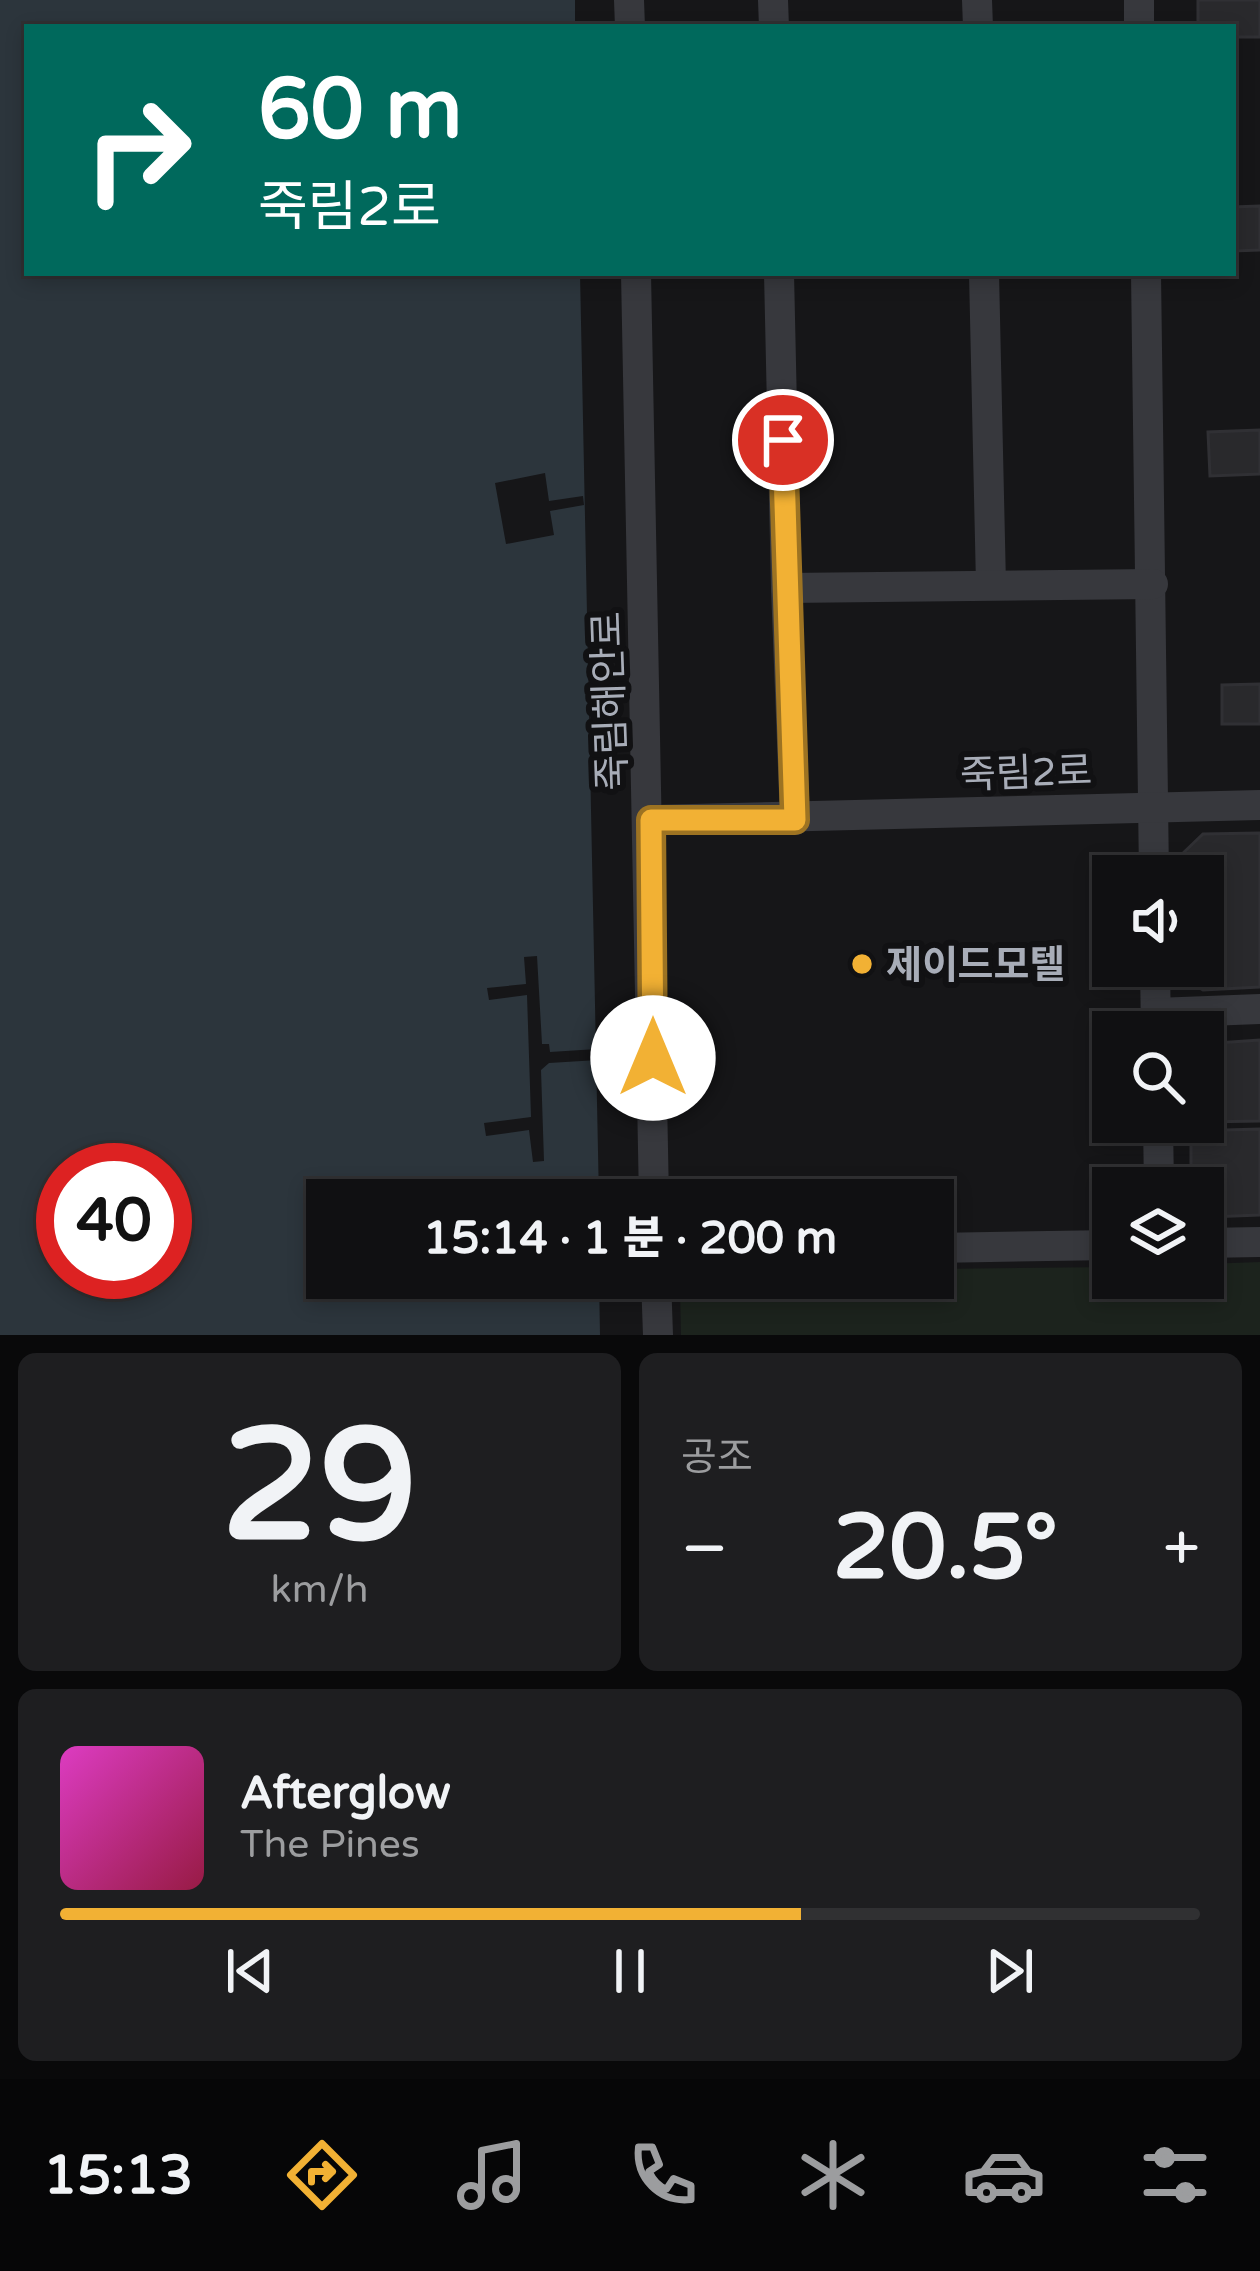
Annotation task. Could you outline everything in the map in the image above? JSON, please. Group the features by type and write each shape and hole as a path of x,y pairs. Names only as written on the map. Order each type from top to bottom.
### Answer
{"street":[{"name":"죽림해안로","path":"636,276 651,820 654,1179"},
{"path":"779,276 795,820"},
{"path":"984,276 991,585"},
{"path":"1146,276 1154,584 1154,855"},
{"path":"786,588 1154,584"},
{"name":"죽림2로","path":"651,820 1260,805"},
{"path":"1224,1014 1260,1009"},
{"path":"1224,1243 1260,1242"},
{"path":"954,1248 1092,1245"},
{"path":"657,1299 658,1335"}],"shaded area":[{"path":"0,0 575,0 575,24 24,24 24,276 580,276 599,1179 306,1179 306,1299 599,1299 600,1335 0,1335"},
{"path":"1260,1262 1260,1335 681,1335 680,1299 954,1299 954,1269 1092,1267 1092,1299 1224,1299 1224,1263"}],"pier":[{"path":"545,473 549,501 583,496 584,505 550,511 554,535 506,544 495,483"},
{"path":"537,956 542,1044 549,1044 550,1052 597,1049 598,1060 549,1063 541,1070 544,1161 533,1162 529,1130 486,1136 484,1123 531,1117 527,995 489,1000 487,988 526,984 524,957"}],"building":[{"path":"1198,0 1260,0 1260,37 1236,37 1236,24 1198,24"},
{"path":"1260,206 1260,250 1236,251 1236,207"},
{"path":"1260,430 1260,474 1210,476 1208,432"},
{"path":"1260,684 1260,724 1222,724 1222,685"},
{"path":"1260,833 1260,987 1203,990 1198,987 1224,987 1224,855 1181,855 1203,834"},
{"path":"1260,1040 1260,1121 1224,1122 1224,1043"},
{"path":"1260,1129 1260,1215 1224,1216 1224,1167 1191,1167 1191,1143 1224,1143 1224,1130"}],"place":[{"name":"제이드모텔","path":"862,964"}],"route":[{"path":"653,1058 651,820 795,820 783,440"}]}
